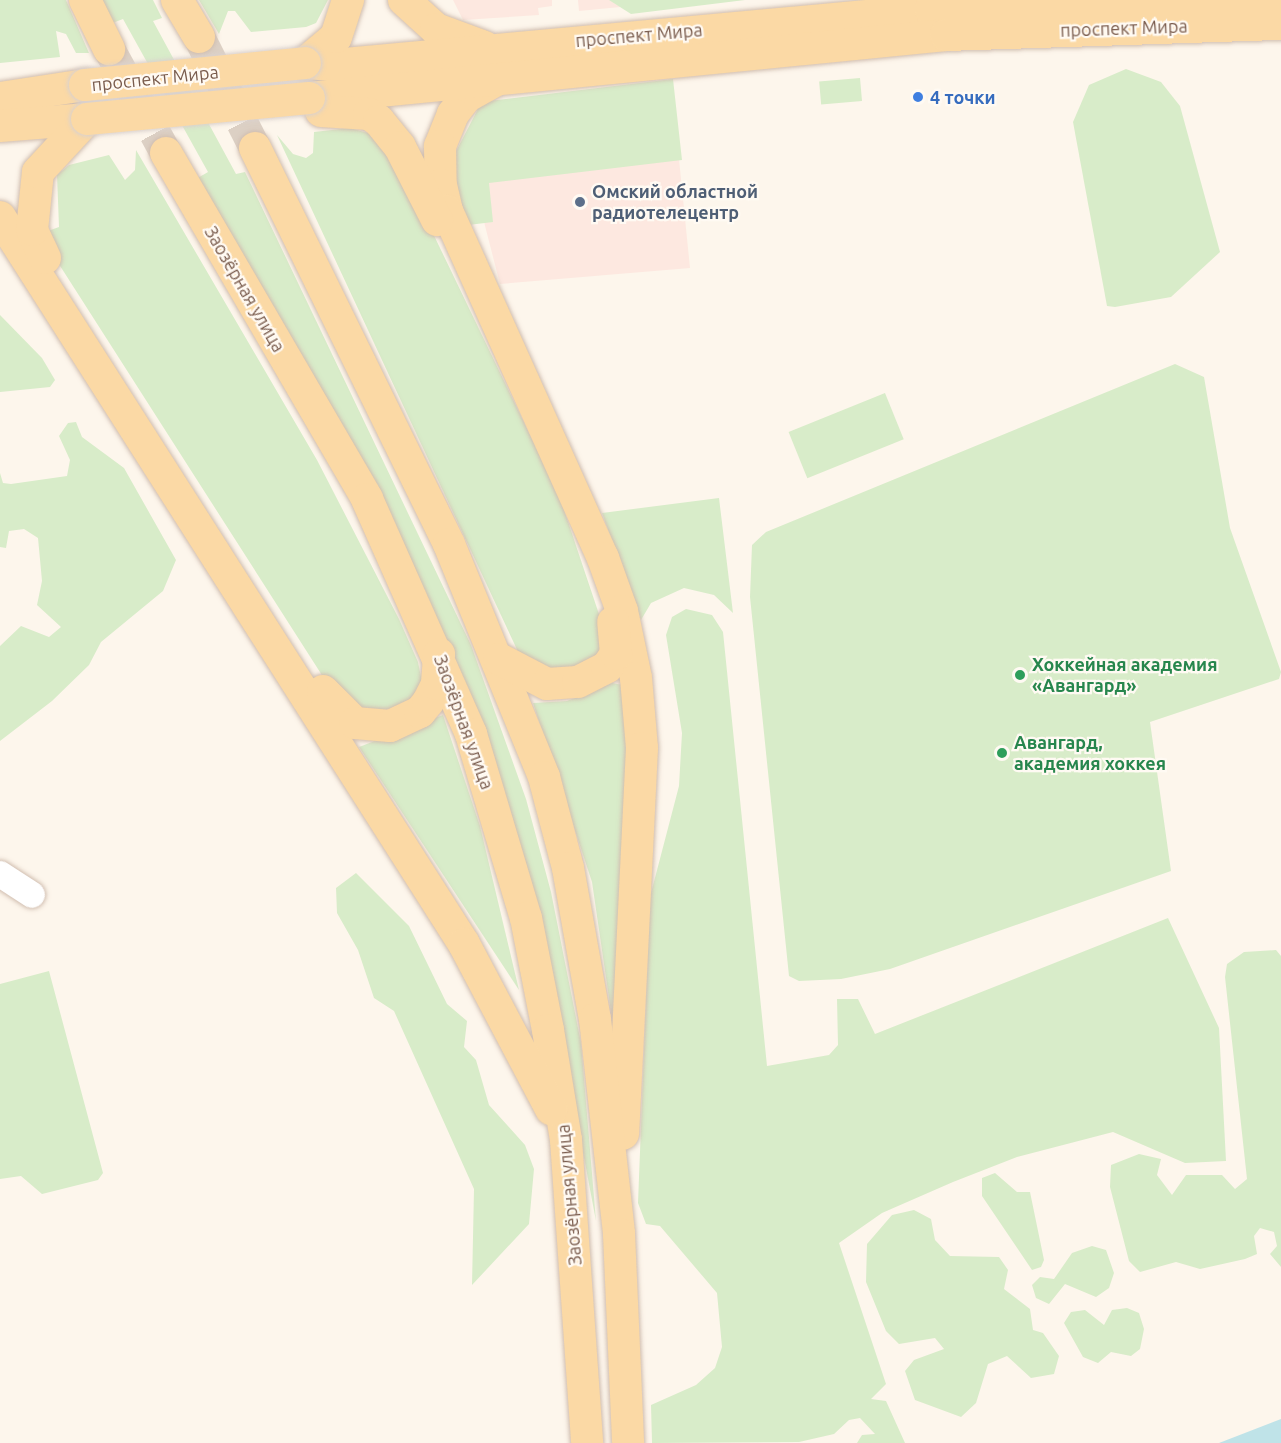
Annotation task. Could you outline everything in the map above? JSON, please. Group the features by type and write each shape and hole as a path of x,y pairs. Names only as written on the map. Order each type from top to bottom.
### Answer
{"main road":[{"path":"86,0 109,49"},
{"path":"177,0 199,37"},
{"path":"305,63 336,37 348,0"},
{"path":"404,0 435,29 497,64 467,96 443,134 439,164 447,211 603,558 622,611 636,678 642,748 619,1234"},
{"name":"проспект Мира","path":"0,126 309,99 497,64 931,10 1281,0"},
{"name":"проспект Мира","path":"7,92 305,63 334,65 497,64 946,35 1281,24"},
{"path":"309,99 319,111 369,114 400,147 526,406 612,618 616,654 607,667 578,682 547,684 499,659"},
{"path":"87,119 38,172 31,209 39,250 332,706 372,729 405,720 420,712 433,693 439,653"},
{"path":"255,148 499,659 544,777 568,868 595,1019 619,1234 628,1443"},
{"name":"Заозёрная улица","path":"166,153 367,499 439,653 471,734 526,918 566,1140 582,1351 586,1443"},
{"path":"0,217 458,934 566,1140"}],"street":[{"path":"0,874 32,895"}],"shaded area":[{"path":"453,0 552,0 552,6 538,8 539,15 463,20"},
{"path":"578,0 693,0 579,11"},
{"name":"Омский областной радиотелецентр","path":"673,100 690,268 500,284 466,152"}],"green space":[{"path":"0,0 66,0 89,53 76,53 66,34 56,31 60,57 0,63"},
{"path":"97,0 153,0 162,18 153,21 236,174 245,172 471,645 526,799 551,892 581,1043 596,1221 563,1046 450,649 384,502 196,179 208,172 123,19 110,24"},
{"path":"199,0 328,0 316,23 306,27 251,32 235,11 228,11 219,34"},
{"path":"609,0 745,0 631,14"},
{"path":"1126,69 1161,82 1180,106 1220,252 1171,297 1115,307 1107,306 1073,122 1089,85"},
{"path":"860,78 862,101 821,104 819,82"},
{"path":"673,79 682,160 489,183 493,222 460,226 452,159 479,107 489,101"},
{"path":"350,128 375,135 414,194 559,495 608,641 606,651 559,674 520,656 277,135 293,154 306,158 313,153 314,132"},
{"path":"136,150 317,460 399,619 418,662 423,687 399,710 368,714 334,694 55,258 48,231 59,227 57,175 69,165 109,155 125,180 135,170"},
{"path":"0,315 42,358 55,380 50,387 0,392"},
{"name":"Хоккейная академия «Авангард»","path":"1175,364 1204,377 1230,528 1281,672 1279,679 1150,722 1171,871 890,969 841,979 799,981 789,976 750,597 752,545 766,532"},
{"path":"885,393 904,439 807,478 789,432"},
{"path":"76,422 82,437 124,468 176,560 163,591 101,642 89,665 52,701 0,741 0,646 21,626 49,637 61,627 37,605 42,581 38,538 24,529 9,531 6,548 0,547 0,473 3,483 11,484 67,476 70,460 59,436 68,423"},
{"path":"719,498 733,613 714,595 684,588 651,603 641,620 602,513"},
{"path":"686,609 712,615 723,632 767,1066 829,1055 838,1045 837,999 858,999 875,1034 1168,918 1219,1028 1226,1161 1185,1163 1113,1132 1017,1157 953,1182 882,1213 839,1243 886,1384 871,1399 886,1401 905,1443 857,1443 862,1435 875,1434 860,1418 849,1420 834,1434 799,1442 652,1443 651,1405 696,1385 715,1368 722,1347 717,1293 660,1226 646,1224 638,1203 650,897 679,786 682,733 666,635 672,617"},
{"path":"612,683 623,685 629,756 614,1032 592,882 533,703 567,701"},
{"path":"443,715 480,826 519,990 359,747"},
{"path":"356,873 409,926 447,1004 467,1021 464,1047 476,1060 489,1105 525,1145 534,1169 529,1224 472,1285 474,1189 394,1011 374,998 358,950 337,913 336,888"},
{"path":"1276,950 1281,956 1281,1267 1270,1254 1277,1246 1274,1232 1260,1228 1254,1236 1257,1254 1245,1259 1200,1269 1176,1262 1140,1272 1129,1261 1110,1187 1111,1165 1139,1154 1161,1159 1157,1175 1172,1195 1186,1175 1222,1175 1235,1189 1247,1179 1225,977 1227,964 1244,952"},
{"path":"49,971 103,1173 98,1180 42,1194 21,1176 0,1179 0,984"},
{"path":"995,1173 1017,1192 1030,1192 1044,1260 1041,1267 1032,1270 982,1196 982,1178"},
{"path":"914,1210 931,1219 935,1240 950,1256 999,1257 1008,1270 1004,1289 1030,1309 1033,1330 1043,1333 1059,1356 1054,1374 1031,1378 1007,1356 988,1364 976,1403 961,1417 915,1400 905,1371 914,1360 944,1349 935,1338 899,1344 886,1331 866,1282 867,1244 892,1215"},
{"path":"1092,1246 1106,1250 1114,1273 1109,1288 1096,1297 1065,1284 1049,1304 1036,1298 1032,1285 1040,1277 1054,1279 1072,1253"},
{"path":"1127,1308 1139,1313 1144,1329 1140,1349 1131,1356 1111,1352 1098,1363 1083,1357 1064,1323 1071,1312 1085,1310 1104,1325 1112,1310"}],"water":[{"path":"1281,1419 1281,1443 1219,1443"}],"tunnel":[{"path":"199,37 255,148"},
{"path":"109,49 166,153"}],"place":[{"name":"4 точки","path":"918,97"},
{"name":"Омский областной радиотелецентр","path":"580,202"},
{"name":"Хоккейная академия «Авангард»","path":"1020,675"},
{"name":"Авангард, академия хоккея","path":"1002,753"}]}
